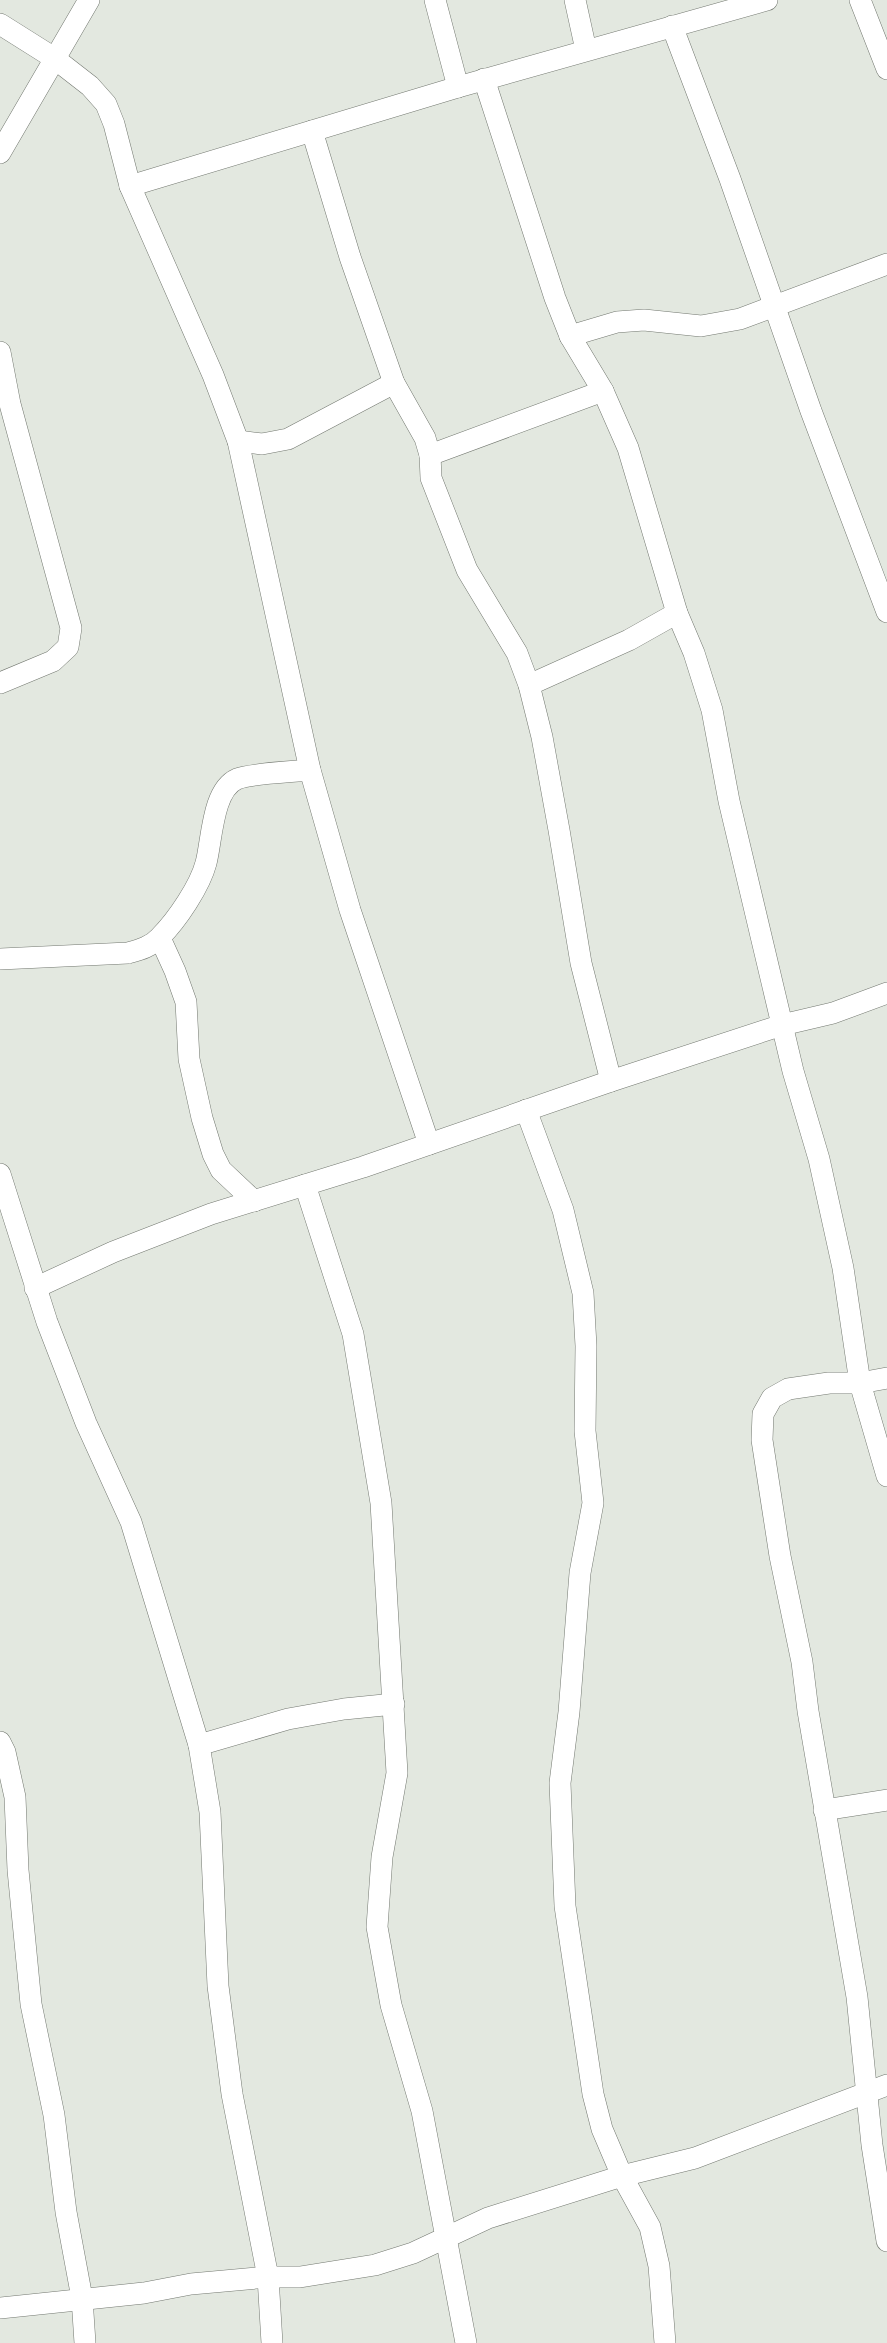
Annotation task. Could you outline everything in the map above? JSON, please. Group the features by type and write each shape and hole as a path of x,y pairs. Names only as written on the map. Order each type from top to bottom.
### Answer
{"street":[{"path":"0,153 89,0"},
{"path":"435,0 458,87"},
{"path":"575,0 586,50"},
{"path":"130,186 484,79 767,0"},
{"path":"860,0 887,69"},
{"path":"0,24 54,58 90,86 106,104 114,124 130,186 213,375 238,441 310,770 350,910 429,1144"},
{"path":"672,26 811,411 887,612"},
{"path":"484,79 555,298 570,336 603,391 628,448 677,614 694,653 712,710 729,801 782,1025 819,1159 843,1268 860,1383 887,1476"},
{"path":"312,131 350,257 394,383 425,438 430,455 431,478 467,570 517,654 529,685 551,783 581,963 611,1081"},
{"path":"570,336 617,322 644,320 700,326 740,320 887,264"},
{"path":"0,352 10,404 71,628 68,647 53,662 0,682"},
{"path":"238,441 261,444 288,439 394,383"},
{"path":"430,455 603,391"},
{"path":"529,685 629,640 677,614"},
{"path":"0,959 30,960 128,953 146,948 160,938 198,884 207,862 220,799 227,786 238,779 310,770"},
{"path":"160,938 176,971 186,1002 189,1059 213,1154 221,1170 254,1201"},
{"path":"35,1287 112,1252 211,1214 429,1144 782,1025 833,1013 887,993"},
{"path":"526,1110 563,1210 583,1293 586,1347 585,1431 593,1503 577,1602 570,1702 559,1806 563,1826 565,1906 578,2010 602,2129 622,2176 650,2227 659,2266 665,2343"},
{"path":"0,1173 35,1287 86,1423 131,1522 199,1745 210,1812 213,1918 219,1997 232,2094 268,2277 272,2343"},
{"path":"305,1185 353,1334 369,1418 381,1503 397,1773 382,1857 377,1928 391,2005 422,2111 466,2343"},
{"path":"887,1378 860,1383 829,1383 788,1389 772,1398 763,1414 762,1440 770,1500 802,1662 824,1810 857,1997 877,2088 872,2145 887,2241"},
{"path":"199,1745 288,1719 344,1709 394,1704"},
{"path":"0,1742 5,1752 15,1797 21,1904 31,2004 54,2115 66,2212 82,2298 85,2343"},
{"path":"824,1810 887,1800"},
{"path":"0,2308 144,2293 191,2284 268,2277 300,2277 375,2265 413,2253 488,2218 622,2176 695,2158 877,2088"}]}
